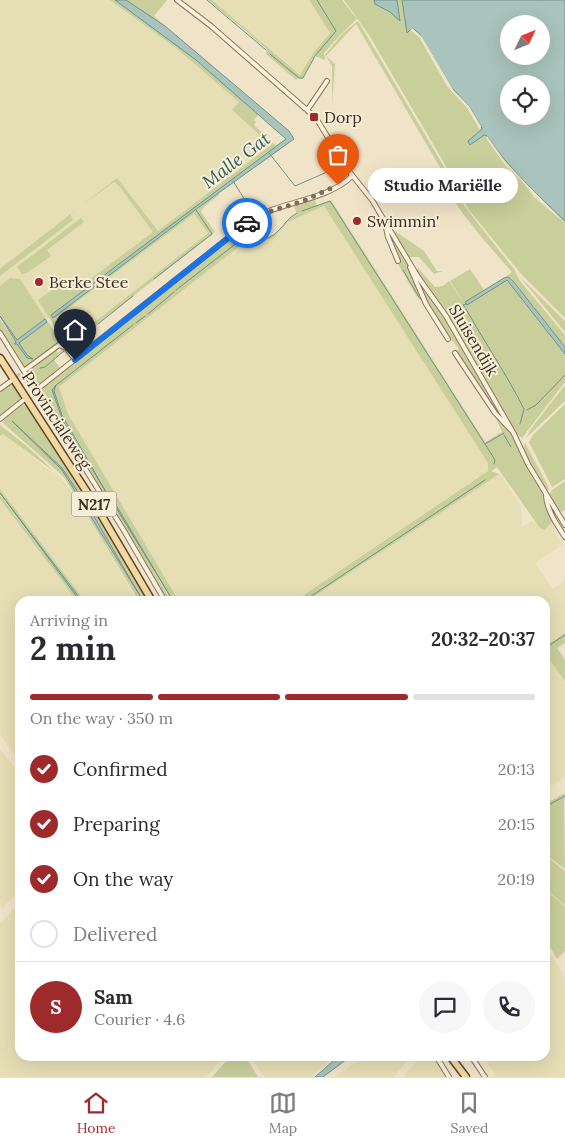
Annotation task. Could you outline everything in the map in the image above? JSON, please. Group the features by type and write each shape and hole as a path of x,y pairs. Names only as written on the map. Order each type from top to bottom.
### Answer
{"main road":[{"name":"Provincialeweg","path":"0,358 96,506 149,596"},
{"path":"453,1061 462,1077"},
{"path":"454,1061 466,1077"}],"street":[{"name":"Sluisendijk","path":"177,0 211,26 316,118 352,176 370,196 410,264 446,316 513,431 526,461 565,525"},
{"path":"308,109 327,80"},
{"path":"35,391 252,219 312,198 352,176"},
{"name":"Sluisendijk","path":"385,221 386,231 398,261"},
{"name":"Sluisendijk","path":"410,264 411,273 426,304 448,340"},
{"name":"Provincialeweg","path":"0,333 123,529 162,596"},
{"path":"25,370 59,346 66,348 75,360"},
{"name":"Sluisendijk","path":"455,353 497,416 513,431"},
{"path":"0,389 11,381"},
{"path":"0,419 26,398"},
{"path":"546,493 546,502 556,524 565,537"},
{"path":"439,1061 449,1077"},
{"path":"475,1061 485,1077"}],"shaded area":[{"path":"0,0 110,0 176,48 239,102 232,110 271,145 47,320 0,313"},
{"path":"212,0 309,0 330,33 314,52 301,75"},
{"path":"324,206 488,463 488,471 302,596 176,596 68,414 59,387 241,245 274,238 288,222"},
{"path":"195,213 208,232 73,339 67,339 54,319"},
{"path":"3,434 62,480 100,537 134,596 81,596 0,489 0,436"},
{"path":"499,473 521,506 522,527 533,520 543,530 553,521 557,528 554,530 563,544 535,563 553,589 565,581 565,633 550,643 550,596 314,596"},
{"path":"0,499 73,596 15,596 15,756 0,734"},
{"path":"550,661 565,681 565,777 550,787"},
{"path":"0,749 15,768 15,895 2,908 0,906"},
{"path":"15,908 15,1061 220,1061 206,1077 0,1077 0,924"},
{"path":"550,953 565,978 565,1077 496,1077 486,1061 550,1061"},
{"path":"253,1061 329,1061 311,1077 264,1077"},
{"path":"360,1061 407,1061 394,1077 335,1077"},
{"path":"416,1061 437,1061 447,1077 403,1077"}],"green space":[{"path":"110,0 115,0 196,60 259,114 254,120 256,122 254,125 275,145 282,143 51,315 53,318 219,192 219,195 204,207 201,212 215,232 72,344 69,342 66,345 38,300 53,289 50,284 60,277 64,283 69,279 77,289 153,232 114,182 81,206 117,178 158,231 271,145 232,110 239,102 176,48","holes":["194,214 208,233 73,339 67,339 54,319"]},
{"path":"126,0 167,0 154,16 165,26"},
{"path":"208,0 212,0 300,75 314,52 330,33 309,0 342,0 357,19 324,53 325,60 315,56 302,79 298,78 296,80 266,54 267,49"},
{"path":"344,0 402,0 407,31 427,13 500,108 500,125 513,125 565,193 565,318 521,274 469,210 443,161 369,35"},
{"path":"358,21 443,165 465,207 514,269 520,281 565,335 565,347 513,281 508,277 504,278 512,272 472,226 453,198 447,186 445,176 356,24 326,56 335,64 332,104 332,66 325,55 343,33"},
{"path":"314,198 317,205 331,200 485,442 502,432 494,414 513,434 543,495 553,521 544,530 540,528 497,467 491,471 499,474 315,596 302,596 488,471 488,463 324,206 288,222 274,238 241,245 59,387 68,414 176,596 170,596 116,505 168,596 164,596 111,505 115,500 114,498 108,501 42,399 41,389 112,335 111,333 237,233 242,243 270,238 290,218 297,214 294,206","holes":["56,385 53,390 65,420 110,496 63,421 52,389"]},
{"path":"70,214 73,220 0,276 0,269"},
{"path":"81,218 84,222 47,250 51,256 27,273 22,274 17,267"},
{"path":"386,226 408,264 421,293 417,297 398,264 400,263"},
{"path":"395,231 424,251 437,271 443,271 434,274 419,257 408,257 393,232"},
{"path":"418,268 435,287 443,286 449,281 464,303 450,281 470,269 484,290 465,302 507,280 565,354 565,382 522,438 516,434 478,367 416,270"},
{"path":"411,270 444,316 509,426 500,418 456,352 459,349 426,303"},
{"path":"519,276 565,321 565,332"},
{"path":"10,278 20,279 59,339 58,343 24,369 0,330 0,319 25,356 33,359 27,356 19,343 46,322 45,320 19,339 16,339 0,316 0,286"},
{"path":"63,348 65,350 54,360 60,368 41,384 35,385 26,374 56,350 59,353"},
{"path":"23,375 112,515 159,596"},
{"path":"13,382 19,393 20,400 0,417 0,392"},
{"path":"565,385 565,401 527,437 530,430"},
{"path":"21,404 29,407 104,524 146,596 140,596 92,513 62,468 12,421 62,470 139,596 136,596 64,477 3,423 3,419"},
{"path":"565,404 565,479 552,487 529,442 533,435"},
{"path":"0,425 54,471 3,434 0,436"},
{"path":"525,443 549,490 546,490 523,449"},
{"path":"59,478 69,489 77,501"},
{"path":"565,481 565,510 560,512 549,496 552,490"},
{"path":"0,489 81,596 78,596 0,493"},
{"path":"0,495 76,596 73,596 0,499"},
{"path":"565,633 565,643 557,648 565,660 565,681 550,661 550,643"},
{"path":"565,793 565,869 550,858 550,801"},
{"path":"550,859 565,871 565,905 550,893"},
{"path":"550,894 565,906 565,951 557,959 550,947"},
{"path":"226,1061 248,1061 258,1077 212,1077"}],"water":[{"path":"115,0 126,0 165,26 289,131 294,139 199,207 53,318 51,315 286,139 196,60"},
{"path":"374,0 397,0 400,21 390,12 375,4"},
{"path":"402,0 565,0 565,221 514,170 487,136 484,135 470,145 468,141 482,129 481,126 469,106 452,88 419,33 412,28 407,33"},
{"path":"508,277 513,281 565,347 565,354 507,280 467,305 465,302"},
{"path":"0,316 17,340 45,319 47,322 19,343 27,355 33,359 27,358 17,344 14,344 16,342"},
{"path":"56,385 54,391 62,415 109,497 63,421 52,390"},
{"path":"12,421 62,468 92,513 140,596 140,596 62,470"},
{"path":"0,493 78,596 76,596"},
{"path":"116,505 170,596 170,596"},
{"path":"333,1061 344,1061 323,1077 315,1077"}],"pier":[{"path":"412,28 422,37 454,91 469,106 481,126 480,130 467,108 447,86 419,37 410,30"},
{"path":"487,136 506,163 565,223 534,197 523,182 505,165 486,138"}],"waterway":[{"path":"207,0 266,50"},
{"path":"270,54 299,78 303,78 315,56 336,31 317,0"},
{"name":"Malle Gat","path":"269,153 295,186 327,172"},
{"name":"Malle Gat","path":"233,181 250,208"},
{"path":"302,211 330,201 485,444"},
{"path":"243,212 256,205"},
{"path":"154,279 212,234 196,210"},
{"path":"242,241 260,240 274,235 297,213"},
{"path":"176,290 238,242"},
{"path":"403,270 420,299"},
{"path":"148,314 174,292"},
{"path":"98,324 133,296"},
{"path":"465,307 463,305 466,304"},
{"path":"466,309 524,409 520,424"},
{"path":"136,323 145,316"},
{"path":"55,386 133,325"},
{"path":"40,368 45,367 64,351"},
{"path":"527,410 536,405 565,375"},
{"path":"494,464 495,460 485,444 504,433"},
{"path":"504,435 511,447"},
{"path":"311,596 485,480"},
{"path":"550,645 565,635"},
{"path":"550,804 565,796"}],"tunnel":[{"path":"12,380 25,371"}],"way so far":[{"path":"247,223 265,213 312,198 338,185"}],"place":[{"name":"Dorp","path":"314,117"},
{"name":"Studio Mariëlle","path":"338,185"},
{"name":"Swimmin'","path":"357,221"},
{"name":"Berke Stee","path":"39,282"}],"route":[{"path":"75,360 247,223"}]}
